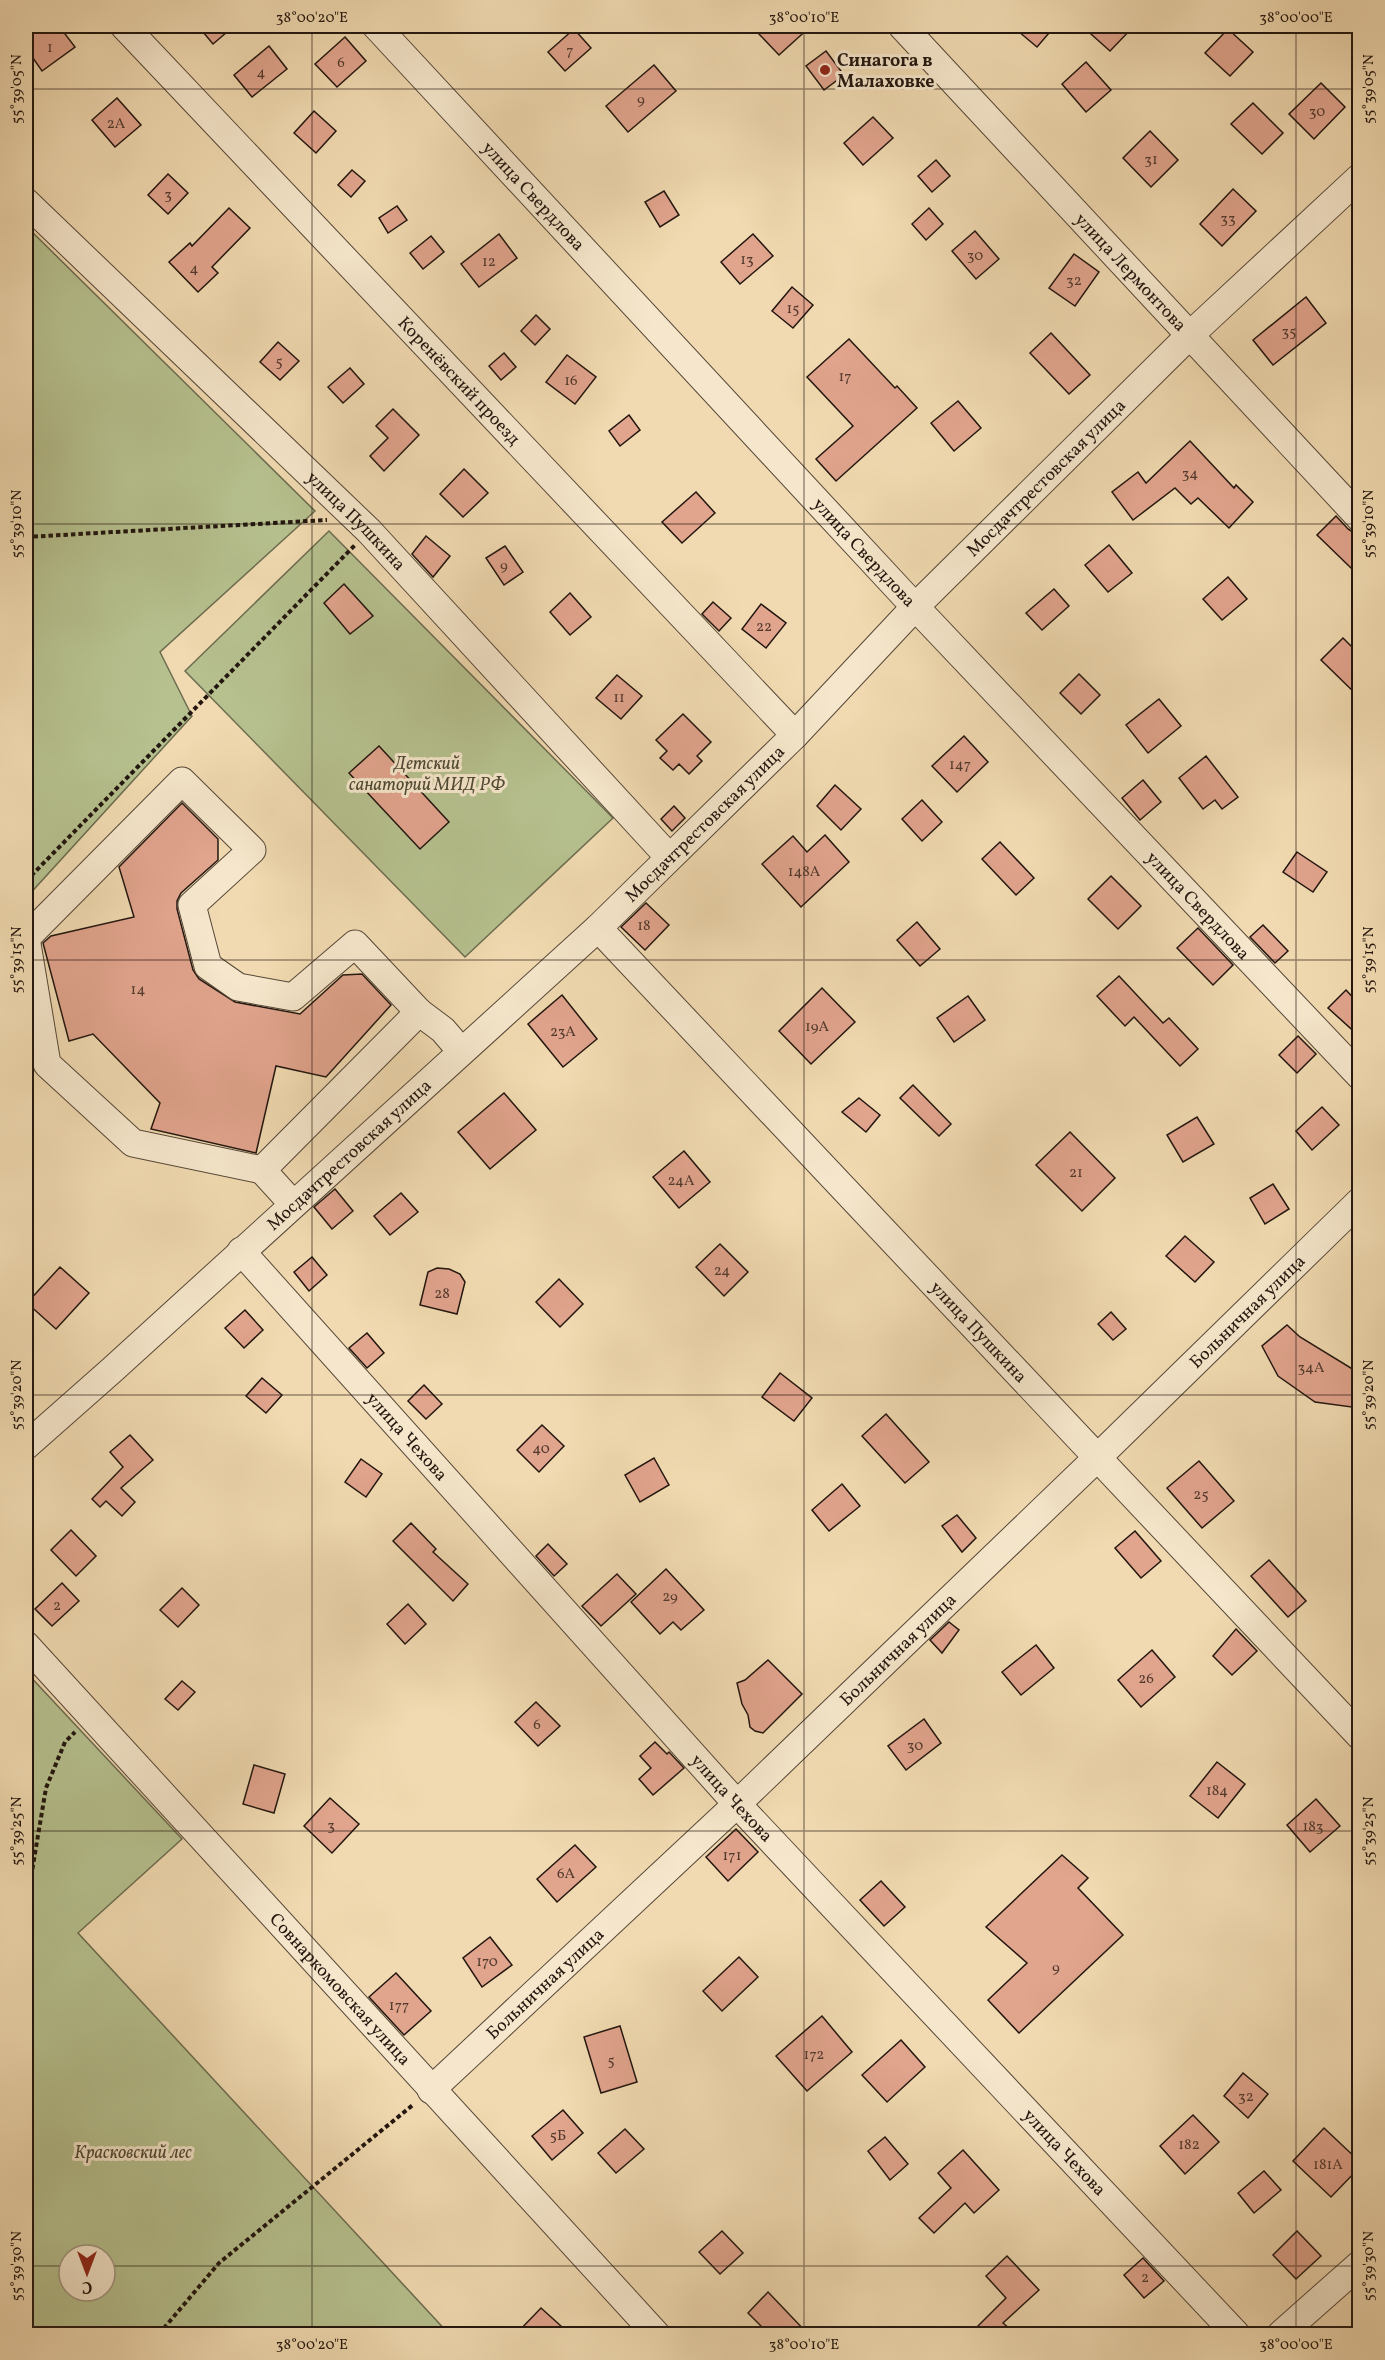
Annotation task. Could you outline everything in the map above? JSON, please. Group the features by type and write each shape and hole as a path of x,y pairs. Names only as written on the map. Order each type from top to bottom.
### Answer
{"street":[{"name":"Коренёвский проезд","path":"124,26 795,735"},
{"name":"улица Свердлова","path":"376,26 915,607 1359,1076"},
{"name":"улица Лермонтова","path":"902,26 1359,518"},
{"name":"Мосдачтрестовская улица","path":"26,1446 598,928 795,735 915,607 1190,335 1359,177"},
{"name":"улица Пушкина","path":"26,202 363,525 669,857"},
{"path":"292,1204 262,1170 133,1143 47,1064 26,938 182,781 252,850 192,905 208,966 238,987 293,997 356,944 419,1012 443,1030 461,1051"},
{"name":"улица Пушкина","path":"598,928 1359,1736"},
{"path":"262,1170 419,1012"},
{"name":"Больничная улица","path":"431,2090 737,1804 1359,1202"},
{"name":"улица Чехова","path":"241,1251 737,1804 1236,2334"},
{"name":"Совнаркомовская улица","path":"26,1645 656,2334"},
{"path":"1281,2334 1355,2276"}],"path":[{"path":"26,537 363,525"},
{"path":"26,881 363,525"},
{"path":"30,2334 31,1877 46,1788 65,1742 91,1717"},
{"path":"159,2334 219,2264 431,2090"}],"green space":[{"path":"26,226 315,511 160,652 192,716 26,898"},
{"name":"Детский санаторий МИД РФ","path":"329,531 613,818 465,957 185,671"},
{"name":"Красковский лес","path":"26,1672 182,1839 78,1933 449,2334 26,2334"}],"building":[{"path":"41,26 59,26 75,47 42,71 26,48 26,37"},
{"path":"198,26 234,26 213,44"},
{"path":"769,26 811,26 779,55 759,34"},
{"path":"1012,26 1055,26 1037,47"},
{"path":"1082,26 1134,26 1110,51"},
{"path":"574,29 591,48 565,71 548,52"},
{"path":"1228,29 1253,52 1230,76 1205,53"},
{"path":"345,37 366,61 337,87 315,64"},
{"path":"269,46 287,69 252,97 234,75"},
{"name":"Синагога в Малаховке","path":"826,51 844,75 824,90 806,66"},
{"path":"1086,62 1111,90 1086,112 1062,84"},
{"path":"654,65 676,91 628,132 606,106"},
{"path":"1321,83 1345,107 1314,139 1289,114"},
{"path":"117,98 141,125 115,147 92,120"},
{"path":"1253,103 1283,133 1262,154 1231,124"},
{"path":"314,111 336,131 316,153 294,133"},
{"path":"873,117 893,138 863,165 844,143"},
{"path":"1150,131 1178,160 1151,187 1123,158"},
{"path":"936,160 950,176 932,192 918,176"},
{"path":"352,170 365,181 351,197 338,185"},
{"path":"168,174 188,193 168,214 148,195"},
{"path":"1233,189 1256,211 1222,246 1200,224"},
{"path":"664,191 679,215 660,227 645,202"},
{"path":"397,206 407,220 388,233 379,218"},
{"path":"229,208 250,228 212,267 218,273 198,292 169,262 190,243 192,246"},
{"path":"929,208 943,224 926,240 912,224"},
{"path":"975,231 999,259 976,279 952,251"},
{"path":"499,234 517,258 479,287 461,264"},
{"path":"753,234 773,256 740,284 721,262"},
{"path":"431,236 444,252 423,269 410,253"},
{"path":"1074,254 1099,272 1075,306 1049,288"},
{"path":"792,287 813,305 793,328 772,311"},
{"path":"1306,297 1326,323 1273,365 1253,340"},
{"path":"536,315 550,329 535,345 521,331"},
{"path":"1051,333 1090,375 1069,394 1030,353"},
{"path":"849,339 917,408 836,481 816,459 853,426 807,377"},
{"path":"278,342 299,361 280,380 260,362"},
{"path":"504,353 516,367 501,380 489,366"},
{"path":"567,355 596,377 575,404 546,382"},
{"path":"350,368 364,384 343,403 328,387"},
{"path":"958,401 981,428 954,451 931,423"},
{"path":"393,409 419,435 384,471 370,456 388,438 376,426"},
{"path":"629,415 640,430 620,446 609,431"},
{"path":"1190,441 1234,488 1236,485 1253,502 1229,528 1198,498 1191,504 1175,488 1133,520 1112,492 1138,472 1146,483"},
{"path":"464,469 488,493 463,517 440,494"},
{"path":"696,492 715,513 682,543 662,522"},
{"path":"1336,516 1348,529 1359,536 1359,559 1351,568 1317,535"},
{"path":"426,536 450,556 433,577 412,554"},
{"path":"1109,545 1132,573 1108,592 1085,565"},
{"path":"505,546 523,572 504,585 486,558"},
{"path":"1228,577 1247,599 1222,620 1203,599"},
{"path":"344,584 373,616 350,634 324,603"},
{"path":"1054,589 1069,606 1042,630 1026,613"},
{"path":"570,593 591,617 570,635 550,612"},
{"path":"713,602 731,618 719,631 702,614"},
{"path":"761,604 786,623 766,648 742,629"},
{"path":"1343,638 1359,654 1359,697 1321,660"},
{"path":"1079,674 1100,695 1081,714 1060,693"},
{"path":"617,675 642,696 621,719 596,698"},
{"path":"1159,699 1181,726 1148,753 1126,725"},
{"path":"683,714 711,742 697,756 702,761 689,774 679,764 673,770 660,758 667,751 656,740"},
{"path":"964,736 988,762 957,792 932,766"},
{"path":"379,746 449,822 420,849 349,773"},
{"path":"1206,756 1238,797 1222,809 1215,800 1203,809 1179,778"},
{"path":"1143,780 1161,802 1140,820 1122,798"},
{"path":"835,785 861,809 841,830 817,806"},
{"path":"922,800 942,822 922,841 902,819"},
{"path":"182,803 218,839 218,860 181,893 177,901 177,909 193,970 199,979 235,1002 300,1014 343,975 362,974 391,1005 326,1077 276,1066 256,1153 151,1129 160,1103 93,1034 69,1041 43,943 51,936 134,917 119,867"},
{"path":"674,806 685,818 672,831 661,819"},
{"path":"825,835 849,862 801,907 762,864 793,836 807,852"},
{"path":"1000,842 1034,878 1016,895 982,859"},
{"path":"1297,852 1327,872 1313,892 1283,872"},
{"path":"1111,876 1141,906 1118,929 1088,899"},
{"path":"646,903 669,925 645,950 621,927"},
{"path":"917,922 940,949 920,966 897,940"},
{"path":"1263,925 1288,951 1275,963 1250,937"},
{"path":"1198,928 1233,965 1213,985 1177,948"},
{"path":"1119,976 1163,1023 1169,1018 1198,1049 1180,1066 1134,1017 1125,1026 1097,996"},
{"path":"822,988 855,1022 811,1064 779,1031"},
{"path":"1346,990 1359,1004 1359,1036 1328,1008"},
{"path":"562,995 597,1039 563,1067 528,1024"},
{"path":"968,996 985,1020 954,1042 937,1018"},
{"path":"1298,1036 1316,1054 1297,1073 1279,1055"},
{"path":"913,1085 951,1124 939,1136 900,1098"},
{"path":"504,1093 536,1130 490,1169 458,1132"},
{"path":"859,1098 880,1115 866,1132 842,1112"},
{"path":"1322,1107 1339,1125 1312,1150 1296,1131"},
{"path":"1197,1117 1214,1144 1183,1162 1167,1135"},
{"path":"1070,1132 1115,1178 1082,1211 1036,1165"},
{"path":"684,1151 710,1182 679,1208 653,1177"},
{"path":"1273,1184 1289,1209 1265,1224 1250,1198"},
{"path":"335,1189 353,1211 332,1229 314,1207"},
{"path":"401,1193 418,1212 390,1235 374,1216"},
{"path":"1185,1236 1214,1262 1195,1282 1166,1256"},
{"path":"720,1244 748,1272 724,1296 696,1267"},
{"path":"312,1257 327,1275 309,1291 294,1272"},
{"path":"60,1267 89,1293 56,1329 27,1303"},
{"path":"437,1268 449,1269 460,1274 465,1282 457,1314 420,1305 428,1272"},
{"path":"559,1279 583,1304 560,1327 536,1302"},
{"path":"245,1310 263,1330 244,1348 225,1328"},
{"path":"1111,1312 1126,1329 1113,1340 1098,1324"},
{"path":"1287,1325 1300,1337 1359,1373 1359,1408 1315,1402 1278,1376 1262,1346"},
{"path":"367,1333 384,1353 367,1368 349,1348"},
{"path":"780,1373 812,1398 794,1421 762,1397"},
{"path":"262,1378 282,1395 266,1413 246,1396"},
{"path":"424,1385 442,1404 426,1419 408,1401"},
{"path":"886,1414 929,1462 905,1483 862,1436"},
{"path":"542,1425 564,1446 539,1472 517,1450"},
{"path":"130,1435 153,1460 121,1488 135,1502 122,1516 106,1501 100,1507 92,1499 123,1467 110,1452"},
{"path":"654,1458 669,1485 640,1502 625,1475"},
{"path":"361,1459 382,1474 366,1497 345,1482"},
{"path":"1199,1461 1234,1501 1202,1528 1167,1488"},
{"path":"842,1484 860,1506 829,1531 812,1510"},
{"path":"957,1515 976,1538 962,1552 942,1526"},
{"path":"411,1523 436,1549 433,1552 468,1584 453,1601 393,1541"},
{"path":"71,1530 96,1556 76,1576 51,1550"},
{"path":"1135,1531 1161,1561 1141,1578 1115,1548"},
{"path":"548,1544 567,1564 554,1576 536,1556"},
{"path":"1269,1560 1306,1601 1288,1617 1251,1576"},
{"path":"666,1569 704,1610 681,1630 673,1622 660,1634 631,1602"},
{"path":"617,1574 636,1594 601,1626 582,1606"},
{"path":"62,1583 79,1601 52,1626 35,1609"},
{"path":"182,1588 199,1605 178,1627 160,1610"},
{"path":"408,1604 426,1624 405,1644 387,1624"},
{"path":"949,1622 959,1630 942,1653 930,1640"},
{"path":"1236,1629 1257,1651 1232,1675 1213,1656"},
{"path":"1036,1645 1054,1668 1021,1695 1002,1672"},
{"path":"1152,1650 1175,1677 1141,1707 1118,1680"},
{"path":"768,1660 802,1694 763,1733 750,1727 737,1683 745,1680"},
{"path":"182,1681 195,1692 178,1710 165,1699"},
{"path":"536,1702 560,1726 538,1746 515,1722"},
{"path":"924,1719 941,1743 906,1770 888,1746"},
{"path":"655,1742 667,1754 669,1752 684,1768 653,1795 639,1779 651,1768 640,1756"},
{"path":"1217,1762 1245,1784 1218,1818 1190,1796"},
{"path":"254,1765 285,1774 274,1813 243,1804"},
{"path":"330,1798 359,1824 332,1853 304,1826"},
{"path":"1316,1799 1340,1826 1310,1852 1287,1825"},
{"path":"736,1829 758,1852 728,1881 706,1857"},
{"path":"575,1845 596,1867 557,1902 537,1879"},
{"path":"1062,1855 1088,1878 1078,1888 1123,1935 1019,2033 988,2000 1027,1963 986,1927"},
{"path":"881,1881 905,1907 884,1926 860,1900"},
{"path":"490,1937 512,1965 482,1987 463,1958"},
{"path":"739,1957 758,1977 722,2011 703,1991"},
{"path":"396,1973 431,2011 404,2035 369,1997"},
{"path":"822,2016 852,2052 807,2091 776,2056"},
{"path":"620,2026 637,2082 601,2093 584,2037"},
{"path":"901,2040 925,2067 887,2102 862,2075"},
{"path":"1243,2073 1268,2094 1248,2118 1224,2096"},
{"path":"563,2110 583,2133 552,2160 532,2136"},
{"path":"1193,2115 1219,2142 1185,2174 1160,2146"},
{"path":"1324,2128 1359,2161 1359,2168 1331,2197 1293,2161"},
{"path":"625,2129 644,2149 616,2173 598,2153"},
{"path":"885,2137 908,2164 890,2180 868,2151"},
{"path":"963,2150 999,2190 974,2213 965,2203 934,2233 919,2218 951,2188 938,2173"},
{"path":"1264,2171 1281,2190 1254,2213 1238,2193"},
{"path":"722,2231 743,2253 720,2274 699,2252"},
{"path":"1297,2231 1321,2256 1296,2279 1273,2255"},
{"path":"1007,2256 1039,2290 1003,2323 1016,2334 970,2334 1006,2298 986,2276"},
{"path":"1143,2258 1164,2281 1144,2298 1124,2275"},
{"path":"768,2292 808,2334 769,2334 748,2313"},
{"path":"541,2308 562,2327 554,2334 516,2334"}],"place":[{"name":"Синагога в Малаховке","path":"825,70"}]}
